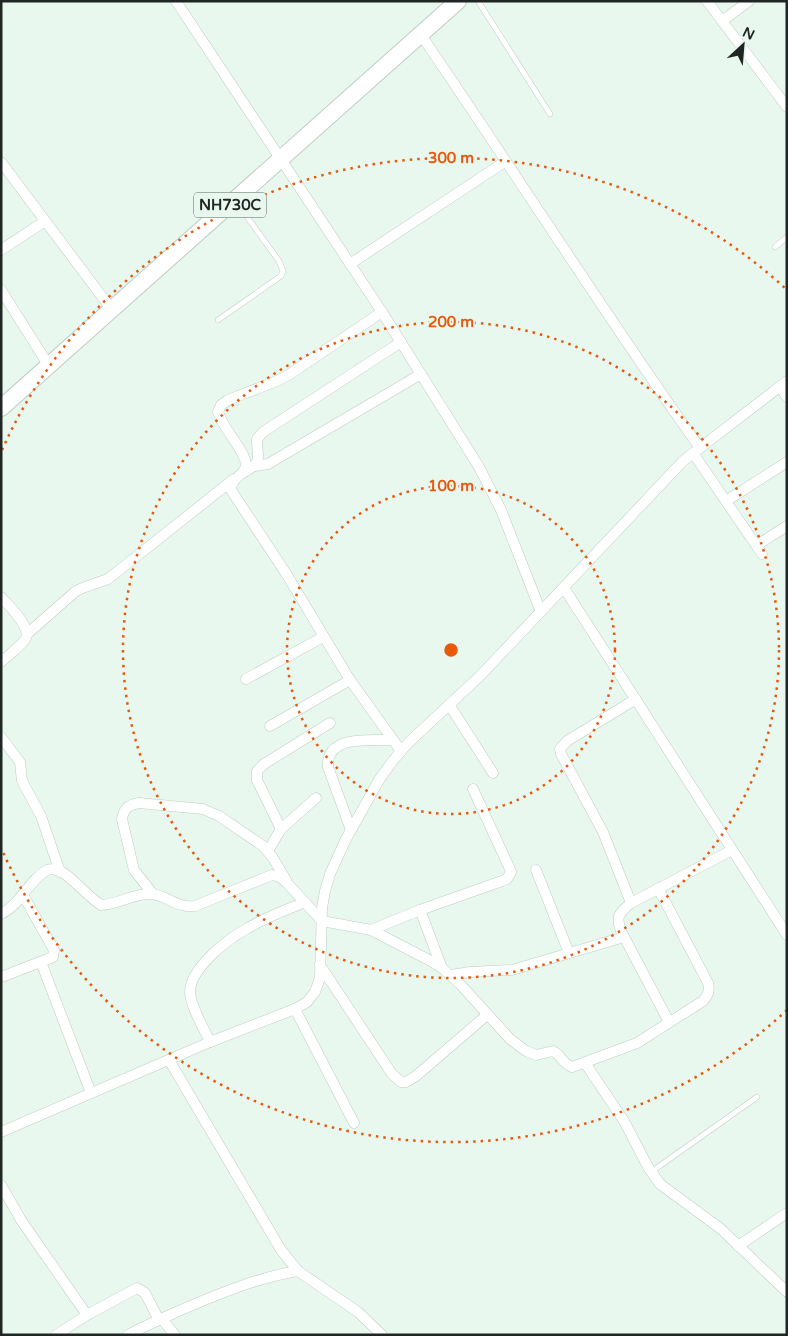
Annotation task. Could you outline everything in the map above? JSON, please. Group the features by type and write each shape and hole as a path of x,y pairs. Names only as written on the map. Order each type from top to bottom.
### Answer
{"highway":[{"name":"NH730C","path":"1,408 458,1"}],"street":[{"path":"176,1 382,312 491,488 502,510 542,612"},
{"path":"708,1 787,106"},
{"path":"722,21 750,1"},
{"path":"421,35 633,353 696,450 726,501 762,554"},
{"path":"350,264 506,161"},
{"path":"1,162 112,310"},
{"path":"1,250 45,221"},
{"path":"1,290 49,366"},
{"path":"27,634 80,588 108,580 246,468 243,456 220,419 218,412 221,406 228,400 290,374 382,312"},
{"path":"255,466 259,458 257,444 259,435 401,342"},
{"path":"401,751 350,680 287,574 231,490 231,485 238,476 255,466 268,464 421,374"},
{"path":"1,1132 210,1042 295,1009 307,1002 315,992 320,978 324,891 330,874 351,830 379,780 401,751 450,706 542,612 665,479 696,450 783,384 787,397"},
{"path":"726,501 787,462"},
{"path":"757,545 787,526"},
{"path":"564,588 787,935"},
{"path":"1,597 26,627 27,634 25,640 1,662"},
{"path":"246,680 323,637"},
{"path":"270,726 350,680"},
{"path":"631,903 603,832 560,749 567,740 636,699"},
{"path":"450,706 493,773"},
{"path":"281,828 257,780 257,771 264,764 330,723"},
{"path":"1,737 20,762 22,781 41,816 60,872"},
{"path":"351,830 327,760 336,746 346,742 393,740"},
{"path":"371,930 420,910 502,881 509,876 511,872 509,866 473,789"},
{"path":"268,851 281,828 316,798"},
{"path":"287,883 268,851 226,820 203,809 139,803 130,805 124,810 122,819 132,862 138,876 153,894 185,907 206,902 272,875 280,877 322,921 371,930 415,952 451,975 510,1039 526,1051 536,1055 553,1051 572,1067 636,1043 703,1001 710,990 658,888"},
{"path":"669,1022 624,937 618,923 618,916 631,903 732,850"},
{"path":"1,914 23,895 40,875 54,869 101,905 109,905 130,897 153,894"},
{"path":"536,870 568,953"},
{"path":"4,976 53,957 54,950 23,895"},
{"path":"210,1042 191,1000 190,991 195,975 201,966 225,944 247,928 305,902"},
{"path":"420,910 442,968"},
{"path":"451,975 470,972 504,972 624,937"},
{"path":"41,962 91,1093"},
{"path":"320,965 392,1074 401,1082 406,1082 416,1076 488,1015"},
{"path":"295,1009 354,1123"},
{"path":"169,1060 281,1250 298,1271 358,1312 382,1335"},
{"path":"585,1063 624,1121 651,1172 660,1184 704,1215 787,1292"},
{"path":"1,1185 21,1220 87,1315"},
{"path":"738,1246 787,1213"},
{"path":"128,1335 160,1319 222,1293 278,1274 298,1271"},
{"path":"56,1335 87,1315 137,1288 144,1293 160,1319 175,1335"}],"lane":[{"path":"478,1 550,114"},
{"path":"218,320 281,276 283,271 279,261 235,200"},
{"path":"775,247 787,237"},
{"path":"651,1172 757,1097"}]}
